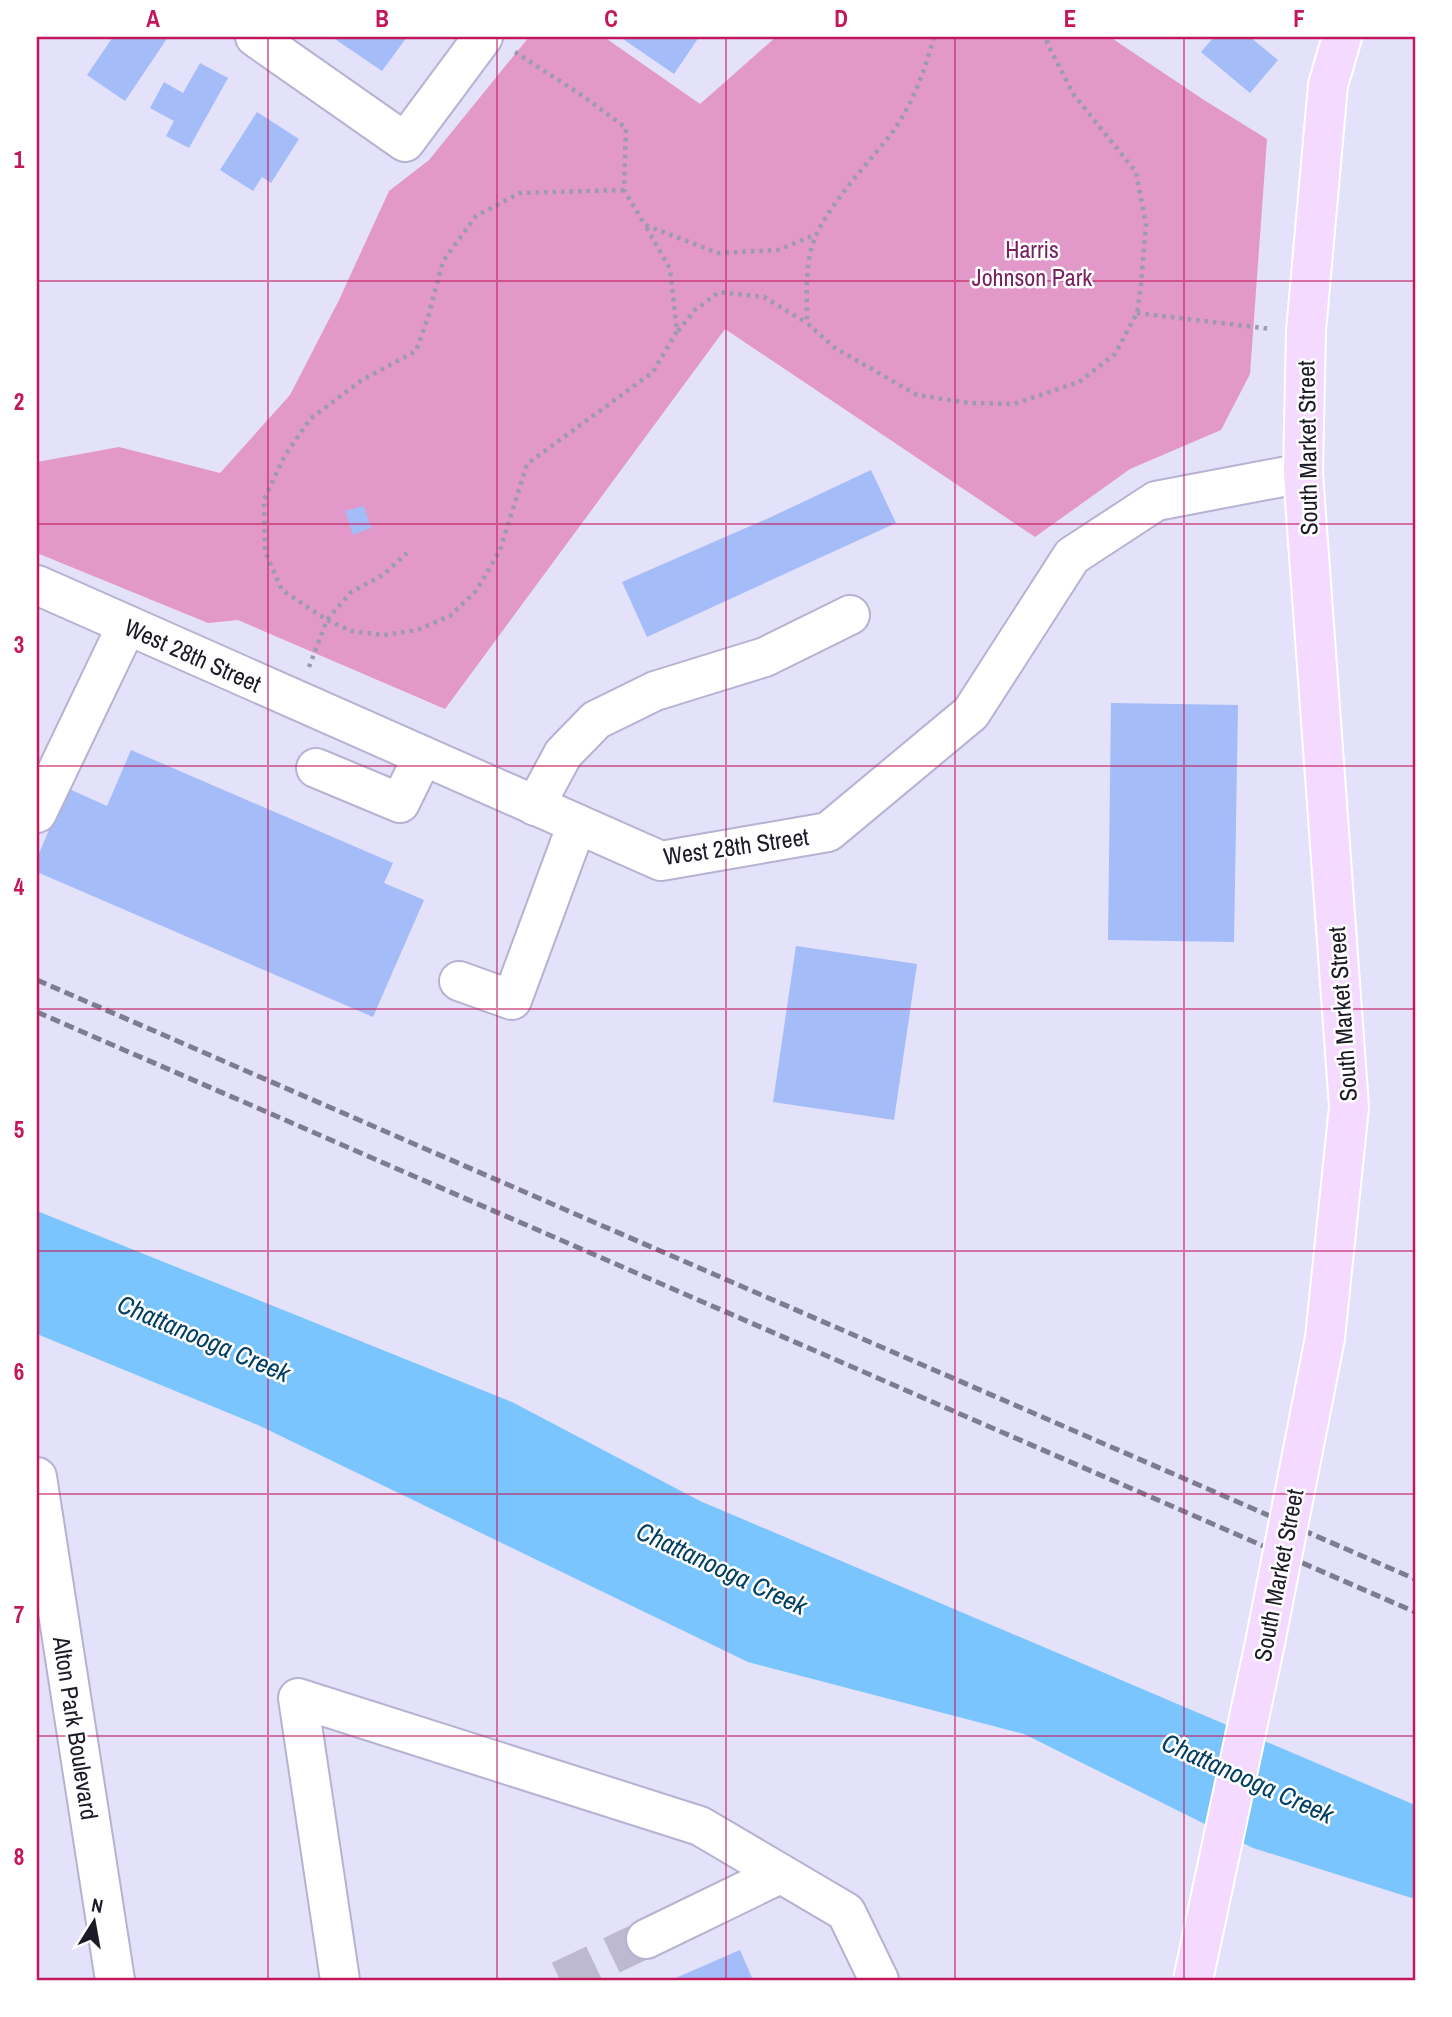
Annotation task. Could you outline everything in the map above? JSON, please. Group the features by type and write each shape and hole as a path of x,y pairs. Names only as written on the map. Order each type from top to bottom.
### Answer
{"main road":[{"name":"South Market Street","path":"1193,1980 1265,1643 1325,1338 1349,1107 1303,473 1306,331 1328,85 1342,37"}],"street":[{"path":"255,37 405,142 495,42"},
{"name":"West 28th Street","path":"37,585 661,861 828,832 971,713 1072,556 1156,500 1303,473"},
{"path":"535,806 563,754 596,720 655,691 765,657 850,615"},
{"path":"37,813 127,625"},
{"path":"316,768 400,803 423,756"},
{"path":"459,981 512,1000 577,824"},
{"name":"Alton Park Boulevard","path":"37,1477 115,1980"},
{"path":"340,1980 298,1698 700,1826 846,1912 879,1980"},
{"path":"646,1939 780,1874"}],"path":[{"path":"807,323 807,271 817,234 854,179 893,132 924,74 934,37"},
{"path":"624,190 520,193 476,216 443,261 416,351 362,380 310,419 284,457 264,500 265,552 282,590 327,620 351,631 384,635 417,630 450,616 475,591 500,550 527,464 653,372 677,331 695,310 719,292 764,297 807,323 835,348 917,395 969,403 1014,404 1079,382 1115,354 1137,313 1146,225 1136,172 1074,95 1047,43 1048,37"},
{"path":"495,42 583,96 626,128 624,190 670,269 677,331"},
{"path":"645,225 718,253 778,250 817,234"},
{"path":"1137,313 1306,331"},
{"path":"293,699 327,620 351,592 383,575 407,553"}],"green space":[{"name":"Harris Johnson Park","path":"529,37 604,37 700,104 776,37 1110,37 1267,139 1250,374 1221,430 1130,469 1035,537 725,329 445,709 238,620 208,623 37,553 37,462 119,447 220,473 290,395 339,300 389,191 429,160"}],"water":[{"name":"Chattanooga Creek","path":"37,1211 512,1402 700,1501 1415,1805 1415,1899 1253,1848 1024,1734 748,1662 258,1425 37,1334"}],"building":[{"path":"113,37 168,37 125,101 87,75"},
{"path":"332,37 407,37 382,71"},
{"path":"620,37 699,37 674,74"},
{"path":"1214,37 1250,37 1278,60 1250,93 1201,52"},
{"path":"200,63 228,78 189,148 166,136 174,121 150,108 164,82 183,93"},
{"path":"257,112 299,139 271,183 262,177 253,191 220,170"},
{"path":"871,470 896,523 647,637 622,582"},
{"path":"364,506 371,528 353,535 345,511"},
{"path":"1111,703 1238,705 1234,942 1108,940"},
{"path":"131,750 393,863 384,883 424,900 373,1017 37,872 37,858 67,788 107,806"},
{"path":"796,946 917,964 894,1120 773,1102"},
{"path":"740,1950 753,1980 671,1980"}],"tunnel":[{"path":"560,1980 646,1939"}],"railway":[{"path":"37,980 1415,1579"},
{"path":"37,1012 1415,1612"}]}
